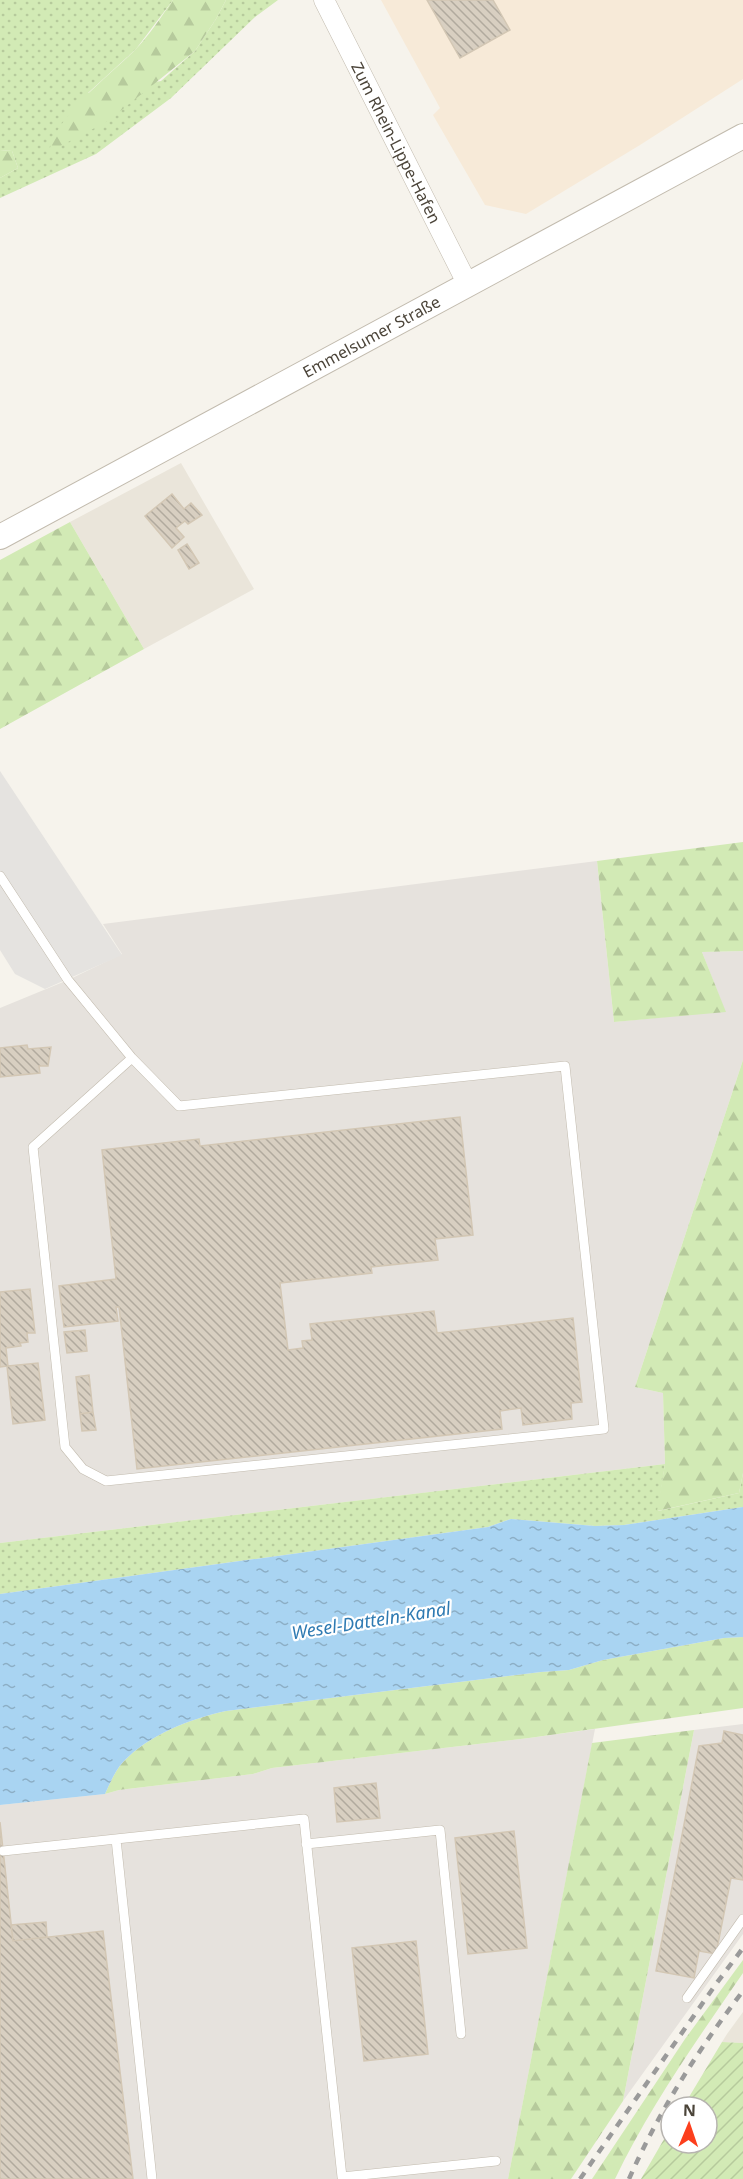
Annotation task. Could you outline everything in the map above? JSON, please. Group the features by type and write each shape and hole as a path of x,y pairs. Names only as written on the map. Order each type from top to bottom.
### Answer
{"street":[{"name":"Zum Rhein-Lippe-Hafen","path":"324,0 468,285"},
{"name":"Emmelsumer Straße","path":"0,537 743,136"}],"lane":[{"path":"0,876 68,980 132,1058 179,1106 565,1066 603,1429 106,1481 83,1469 65,1448 33,1147 132,1058"},
{"path":"3,1851 304,1819 342,2177 496,2161"},
{"path":"306,1844 440,1830 461,2034"},
{"path":"116,1839 152,2179"},
{"path":"687,1998 743,1919"}],"shaded area":[{"path":"381,0 743,0 743,79 526,214 485,205 433,115 440,108"},
{"path":"181,463 254,589 144,649 70,522"},
{"path":"0,771 122,955 45,989 15,974 0,950"},
{"path":"597,861 614,1022 725,1011 702,952 743,951 743,1060 635,1387 663,1393 665,1464 0,1543 0,1008 68,980 122,954 103,924"},
{"path":"743,1724 743,1934 623,2101 694,1730"},
{"path":"595,1729 508,2179 0,2179 0,1805 105,1794 119,1790 253,1774 272,1768"},
{"path":"743,2012 743,2043 722,2042 727,2034"}],"green space":[{"path":"0,0 173,0 136,49 88,93 161,81 195,51 226,0 278,0 255,17 171,98 96,154 0,198 0,178 18,168 12,151 0,150"},
{"path":"173,0 226,0 195,51 108,121 49,152 54,138 72,111 139,45"},
{"path":"0,150 12,151 18,168 0,178"},
{"path":"70,522 144,649 0,729 0,560"},
{"path":"743,842 743,951 702,952 726,1012 614,1022 597,861"},
{"path":"743,1060 743,1473 739,1493 657,1511 665,1464 663,1393 635,1387"},
{"path":"665,1464 658,1511 739,1493 743,1473 743,1507 624,1525 595,1526 511,1519 488,1527 0,1594 0,1543"},
{"path":"743,1637 743,1708 529,1738 272,1768 253,1774 119,1790 105,1794 123,1762 145,1743 171,1729 212,1714 569,1670 603,1660 724,1638"},
{"path":"694,1730 623,2101 571,2179 508,2179 592,1743"},
{"path":"743,1960 743,1973 662,2095 659,2095 659,2099 615,2179 592,2179 685,2039"},
{"path":"722,2042 743,2043 743,2179 641,2179 659,2148 659,2155 719,2155 719,2095 690,2095"}],"water":[{"name":"Wesel-Datteln-Kanal","path":"743,1507 743,1637 724,1638 603,1660 569,1670 226,1711 185,1723 145,1743 123,1762 105,1794 0,1805 0,1594 488,1527 511,1519 595,1526 624,1525"}],"building":[{"path":"427,0 493,0 510,30 460,58"},
{"path":"172,494 184,509 191,503 202,515 188,524 185,521 176,528 184,537 172,548 145,516"},
{"path":"187,544 199,563 189,569 178,550"},
{"path":"27,1045 28,1049 51,1047 48,1066 39,1066 40,1073 0,1077 0,1048"},
{"path":"460,1117 473,1235 435,1239 438,1260 371,1267 372,1273 280,1283 288,1350 303,1348 302,1341 312,1340 310,1324 434,1311 437,1333 573,1318 582,1402 571,1403 572,1419 523,1425 521,1408 500,1411 502,1429 137,1469 119,1307 116,1307 118,1321 64,1327 59,1286 116,1279 102,1150 199,1139 200,1146"},
{"path":"30,1289 35,1333 27,1333 28,1342 20,1343 21,1346 6,1348 8,1366 38,1363 45,1420 13,1424 7,1366 0,1367 0,1292"},
{"path":"85,1330 87,1351 67,1353 64,1332"},
{"path":"89,1375 93,1412 80,1414 76,1377"},
{"path":"93,1412 96,1430 82,1431 80,1414"},
{"path":"724,1731 743,1735 743,1880 731,1878 716,1954 699,1951 694,1978 656,1971 699,1746 722,1743"},
{"path":"376,1783 380,1818 337,1822 334,1788"},
{"path":"0,1822 13,1941 103,1931 133,2179 0,2179"},
{"path":"514,1831 527,1948 468,1954 455,1838"},
{"path":"46,1922 47,1937 13,1941 11,1925"},
{"path":"416,1941 428,2054 364,2061 352,1948"}],"railway":[{"path":"580,2179 743,1948"},
{"path":"629,2179 653,2129 680,2082 743,1991"}]}
